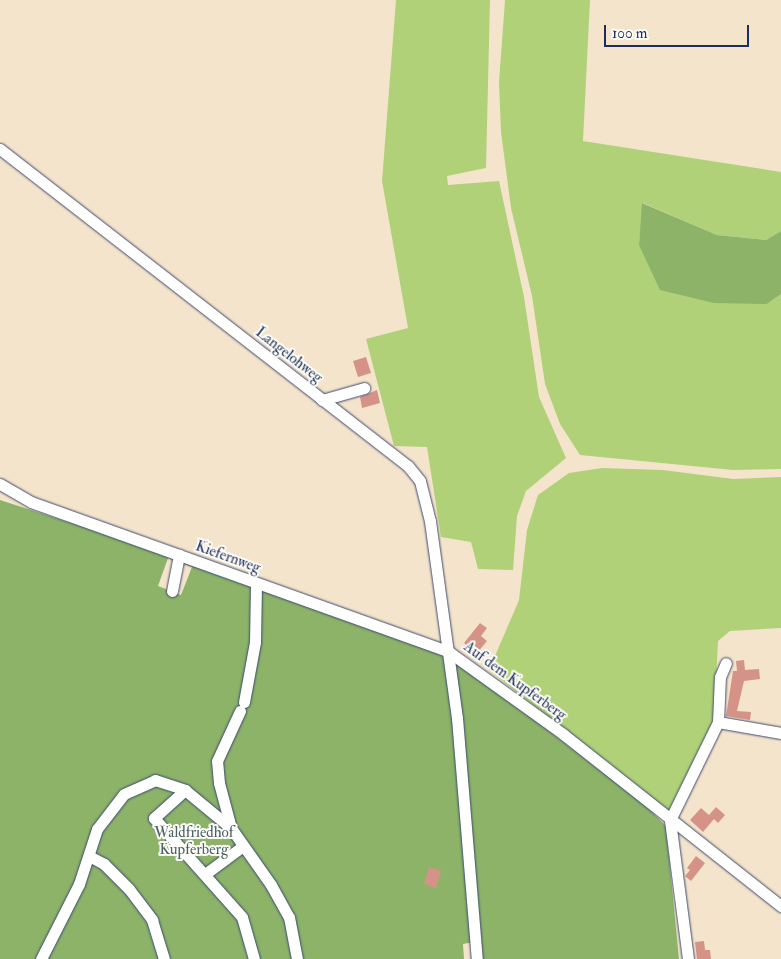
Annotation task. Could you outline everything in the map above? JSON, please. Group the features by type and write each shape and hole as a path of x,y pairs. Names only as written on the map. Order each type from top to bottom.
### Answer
{"street":[{"name":"Langelohweg","path":"0,149 408,466 420,480 430,521 449,652"},
{"path":"322,400 364,388"},
{"name":"Kiefernweg","path":"0,484 31,502 449,652"},
{"path":"172,591 179,555"},
{"path":"231,828 219,783 217,761 242,707 255,642 256,583"},
{"name":"Auf dem Kupferberg","path":"449,652 563,734 781,906"},
{"name":"Auf dem Kupferberg","path":"449,652 476,959"},
{"path":"688,959 670,820 718,722 720,677 726,663"},
{"path":"718,722 781,733"},
{"path":"41,959 80,884 97,829 124,794 155,780 185,790 231,828 271,885 289,917 298,959"},
{"path":"185,790 154,818 242,917 254,959"},
{"path":"205,874 243,846"},
{"path":"89,856 104,864 123,883 152,920 164,959"}],"green space":[{"path":"396,0 490,0 486,168 447,176 448,185 499,181 524,297 539,397 566,458 526,491 517,516 513,570 478,569 471,542 441,537 427,447 394,446 366,339 408,328 382,181"},
{"path":"505,0 590,0 583,141 781,172 781,231 766,240 717,235 643,203 639,245 767,304 781,294 781,469 733,470 580,455 560,424 545,384 532,296 511,208 501,132 499,82"},
{"path":"642,203 717,235 766,240 781,231 781,294 767,304 714,303 660,290 639,245"},
{"path":"602,468 663,470 733,479 781,477 781,628 730,631 718,641 714,723 670,814 489,670 519,600 527,530 538,495 569,473"},
{"name":"Waldfriedhof Kupferberg","path":"0,500 256,583 459,662 644,804 666,826 679,959 481,959 480,941 463,944 464,959 0,959","holes":["168,558 192,567 181,595 158,586"]}],"building":[{"path":"366,357 371,373 358,377 353,361"},
{"path":"377,390 380,403 362,408 360,397"},
{"path":"480,623 487,628 481,636 487,641 477,653 464,643"},
{"path":"744,660 745,670 759,669 760,679 744,681 737,711 751,712 750,720 726,716 733,671 737,671 736,661"},
{"path":"716,807 725,815 718,823 714,819 703,832 690,820 701,808 709,815"},
{"path":"696,856 705,863 691,881 685,876 690,870 687,868"},
{"path":"429,867 441,871 436,888 424,884"},
{"path":"704,941 705,950 710,950 711,959 697,959 695,942"}]}
